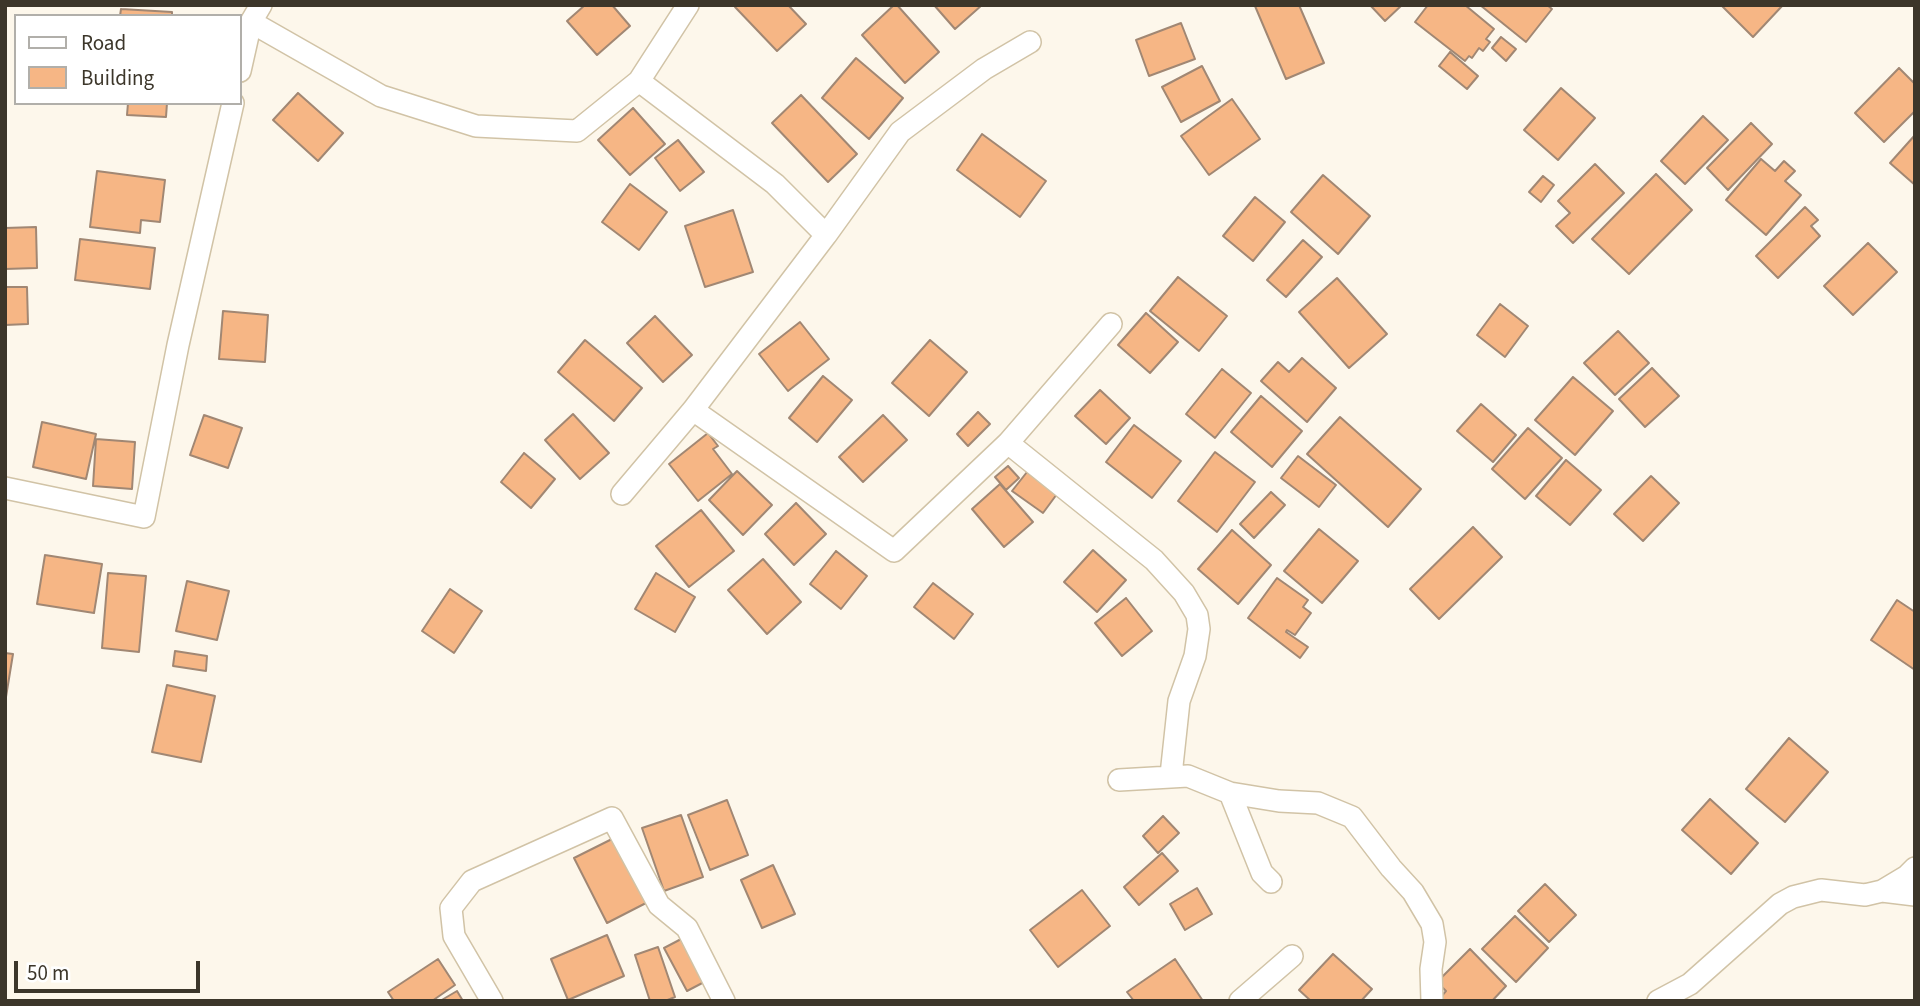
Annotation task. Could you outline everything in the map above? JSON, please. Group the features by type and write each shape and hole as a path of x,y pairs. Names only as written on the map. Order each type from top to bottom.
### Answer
{"street":[{"path":"242,64 256,14 381,96 475,126 576,131 639,81 688,5"},
{"path":"622,494 693,410 826,235 900,132 984,69 1030,42"},
{"path":"639,81 775,184 826,235"},
{"path":"5,488 144,517 178,345 233,105"},
{"path":"693,410 894,551 1007,443 1111,324"},
{"path":"1007,443 1154,560 1184,593 1198,615 1195,656 1179,701 1171,775"},
{"path":"1119,779 1188,776 1230,793 1279,801 1318,803 1352,817 1413,892 1432,925 1435,942 1431,969 1432,1001"},
{"path":"1230,793 1262,873 1271,882"},
{"path":"492,1001 454,936 451,908 472,881 612,818 659,905 687,928 724,1001"},
{"path":"1658,1001 1690,984 1780,904 1793,897 1821,890 1865,895 1882,891 1907,876 1915,867"},
{"path":"1882,891 1915,895"},
{"path":"1240,1001 1292,956"}],"building":[{"path":"585,5 612,5 630,26 597,55 567,21"},
{"path":"788,5 806,24 777,51 735,7"},
{"path":"897,5 939,52 905,83 862,35"},
{"path":"934,5 982,5 955,29"},
{"path":"1299,5 1324,63 1286,79 1255,6"},
{"path":"1370,5 1402,5 1385,21"},
{"path":"1428,5 1465,5 1494,29 1486,39 1490,42 1483,51 1479,48 1472,58 1469,56 1465,61 1415,22"},
{"path":"1480,5 1547,5 1552,9 1526,42"},
{"path":"1721,5 1783,5 1753,37"},
{"path":"121,9 172,12 172,14 120,14"},
{"path":"1181,23 1195,59 1149,76 1136,40"},
{"path":"1501,37 1516,49 1506,61 1492,48"},
{"path":"1450,52 1478,76 1467,89 1439,66"},
{"path":"856,58 903,98 869,139 822,98"},
{"path":"1202,66 1220,101 1181,122 1162,87"},
{"path":"1899,68 1915,84 1915,111 1884,142 1855,113"},
{"path":"1561,88 1595,118 1558,160 1524,130"},
{"path":"298,93 343,133 318,161 273,120"},
{"path":"801,95 857,154 828,182 772,123"},
{"path":"1232,99 1260,139 1209,175 1181,136"},
{"path":"128,105 167,105 166,117 127,115"},
{"path":"633,108 665,144 630,175 598,140"},
{"path":"1703,116 1728,140 1685,184 1661,161"},
{"path":"1751,123 1772,144 1728,190 1707,168"},
{"path":"982,134 1046,181 1020,217 957,170"},
{"path":"1915,135 1915,185 1890,163"},
{"path":"678,140 704,172 680,191 655,158"},
{"path":"1761,159 1775,171 1784,161 1795,171 1785,181 1801,195 1766,235 1726,200"},
{"path":"1595,164 1624,193 1573,243 1556,226 1570,213 1558,201"},
{"path":"97,171 165,180 160,222 141,220 140,233 90,227"},
{"path":"1656,174 1692,210 1629,274 1592,239"},
{"path":"1323,175 1370,216 1338,254 1291,212"},
{"path":"1543,176 1554,185 1541,202 1529,192"},
{"path":"630,184 667,212 639,250 602,222"},
{"path":"1255,197 1285,222 1253,261 1223,236"},
{"path":"1805,207 1818,220 1811,226 1820,236 1778,278 1756,256"},
{"path":"733,210 753,272 705,287 685,226"},
{"path":"36,227 37,268 5,269 5,228"},
{"path":"80,239 155,248 150,289 75,280"},
{"path":"1303,240 1322,257 1286,297 1267,280"},
{"path":"1868,243 1897,272 1853,315 1824,286"},
{"path":"1178,277 1227,316 1199,351 1150,311"},
{"path":"1337,278 1387,334 1349,368 1299,312"},
{"path":"5,287 27,287 28,324 5,325"},
{"path":"1500,304 1528,326 1505,357 1477,335"},
{"path":"223,311 268,315 265,362 219,359"},
{"path":"1146,313 1178,342 1150,373 1118,345"},
{"path":"655,316 692,355 663,382 627,343"},
{"path":"800,322 829,359 788,391 759,354"},
{"path":"1618,331 1649,363 1615,395 1584,363"},
{"path":"585,340 642,388 614,421 558,372"},
{"path":"930,340 967,372 929,416 892,383"},
{"path":"1302,358 1336,388 1307,422 1261,381 1278,362 1289,372"},
{"path":"1652,368 1679,396 1645,427 1619,399"},
{"path":"1222,369 1251,393 1215,438 1186,414"},
{"path":"823,376 852,400 817,442 789,418"},
{"path":"1573,377 1613,411 1575,455 1535,420"},
{"path":"1100,390 1130,418 1106,444 1075,416"},
{"path":"1261,396 1302,431 1272,467 1231,432"},
{"path":"1481,404 1516,435 1493,462 1457,431"},
{"path":"978,412 990,424 968,446 957,434"},
{"path":"573,414 609,453 580,479 545,440"},
{"path":"204,415 242,428 228,468 190,455"},
{"path":"883,415 907,440 863,482 839,457"},
{"path":"1340,417 1421,489 1388,527 1307,454"},
{"path":"42,422 96,434 86,479 33,467"},
{"path":"1134,425 1181,461 1152,498 1106,462"},
{"path":"1528,428 1562,458 1525,499 1492,469"},
{"path":"708,433 718,446 713,449 732,474 698,501 669,464"},
{"path":"96,439 135,442 132,489 93,486"},
{"path":"1215,452 1255,482 1217,532 1178,501"},
{"path":"524,453 555,479 531,508 501,482"},
{"path":"1298,456 1336,485 1319,507 1281,478"},
{"path":"1566,460 1601,490 1570,525 1536,496"},
{"path":"1008,466 1019,478 1006,490 995,477"},
{"path":"737,471 772,505 743,535 709,500"},
{"path":"1027,472 1057,494 1043,513 1012,491"},
{"path":"1651,476 1679,503 1643,541 1614,514"},
{"path":"1000,484 1033,522 1004,547 972,509"},
{"path":"1271,492 1285,505 1254,538 1240,524"},
{"path":"796,503 826,534 794,565 765,534"},
{"path":"701,510 734,551 689,587 656,546"},
{"path":"1473,527 1502,557 1439,619 1410,589"},
{"path":"1319,529 1358,561 1322,603 1284,571"},
{"path":"1232,530 1271,565 1238,604 1198,569"},
{"path":"1093,550 1126,580 1097,612 1064,582"},
{"path":"836,551 867,576 841,609 810,584"},
{"path":"45,555 102,564 94,613 37,604"},
{"path":"763,559 801,602 767,634 728,590"},
{"path":"108,573 146,576 139,652 102,648"},
{"path":"656,573 695,597 675,632 635,609"},
{"path":"1277,578 1308,600 1303,607 1311,613 1295,635 1287,630 1286,632 1308,647 1300,658 1248,618"},
{"path":"187,581 229,591 217,640 176,631"},
{"path":"933,583 973,614 954,639 914,607"},
{"path":"450,589 482,611 454,653 422,631"},
{"path":"1126,598 1152,631 1122,656 1095,623"},
{"path":"1897,600 1915,612 1915,670 1871,640"},
{"path":"175,651 207,656 206,671 173,666"},
{"path":"5,653 13,654 5,703"},
{"path":"167,685 215,696 201,762 152,752"},
{"path":"1789,738 1828,772 1785,822 1746,789"},
{"path":"1710,799 1758,843 1731,874 1682,830"},
{"path":"727,800 748,855 710,870 688,815"},
{"path":"681,815 703,877 664,891 642,828"},
{"path":"1163,816 1179,833 1158,853 1143,836"},
{"path":"614,838 646,903 607,923 574,858"},
{"path":"1162,853 1178,871 1139,905 1124,887"},
{"path":"773,865 795,914 762,928 741,880"},
{"path":"1545,884 1576,915 1549,942 1518,911"},
{"path":"1197,888 1212,914 1185,930 1170,904"},
{"path":"1082,890 1110,926 1058,967 1030,930"},
{"path":"1515,916 1548,948 1516,982 1482,949"},
{"path":"607,935 624,976 568,1000 551,959"},
{"path":"685,937 708,980 687,991 664,948"},
{"path":"658,947 675,997 665,1001 650,1001 635,955"},
{"path":"1470,949 1506,986 1492,1001 1443,1001 1440,998 1446,991 1437,982"},
{"path":"1333,954 1372,989 1361,1001 1311,1001 1299,990"},
{"path":"438,959 455,985 432,1001 394,1001 388,992"},
{"path":"1175,959 1203,1001 1134,1001 1127,992"},
{"path":"457,991 463,1001 440,1001"}]}
